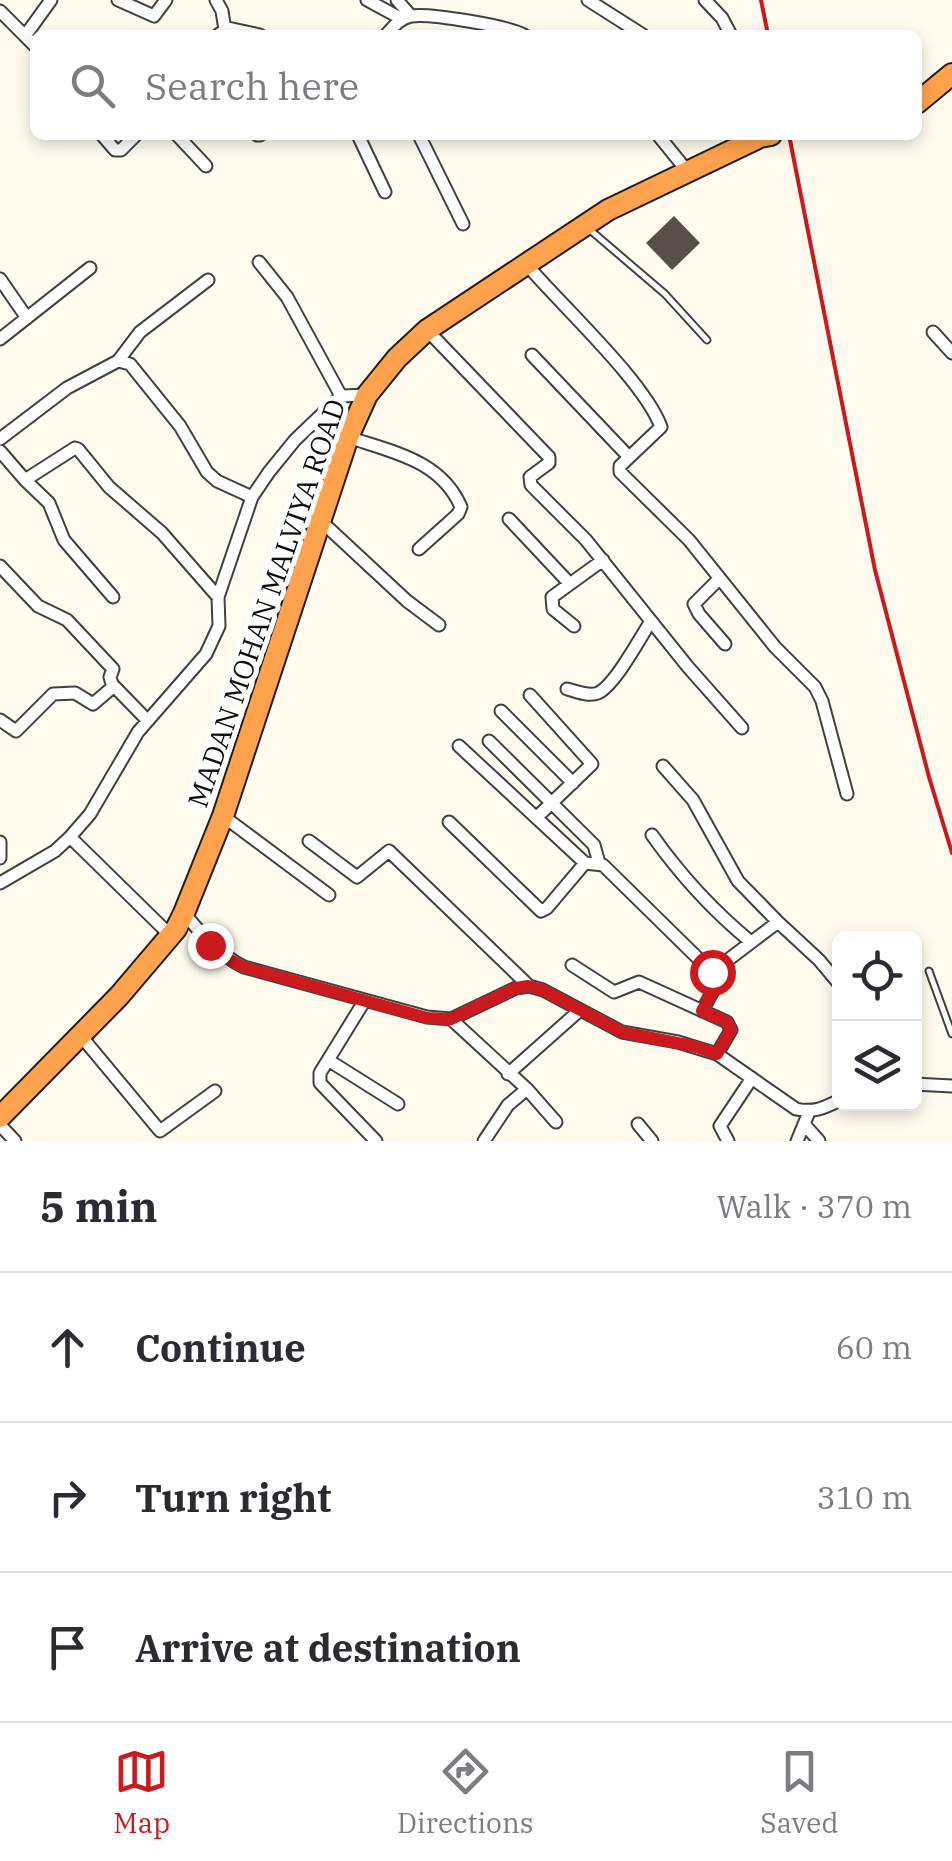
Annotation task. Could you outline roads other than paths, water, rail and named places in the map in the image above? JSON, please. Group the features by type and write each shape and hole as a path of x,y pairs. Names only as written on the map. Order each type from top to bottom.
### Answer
{"highway":[{"path":"922,100 950,81"},
{"name":"MADAN MOHAN MALVIYA ROAD","path":"0,1117 81,1036 170,935 184,913 223,816 348,437 367,395 389,367 428,330 608,210 755,140"}],"street":[{"path":"25,36 51,0"},
{"path":"118,0 150,16 158,13 166,0"},
{"path":"216,0 222,12 222,30"},
{"path":"367,0 406,18 516,30"},
{"path":"397,0 406,18"},
{"path":"588,0 634,30"},
{"path":"706,0 728,30"},
{"path":"0,12 30,41"},
{"path":"392,30 406,18"},
{"path":"105,140 108,146 122,150 131,140"},
{"path":"182,140 206,166"},
{"path":"360,140 385,192"},
{"path":"421,140 464,224"},
{"path":"662,140 688,172"},
{"path":"259,262 287,298 341,396"},
{"path":"526,265 656,414 661,427 629,456 620,472 688,540 775,647 816,690 847,794"},
{"path":"0,339 90,268"},
{"path":"0,279 27,318"},
{"path":"0,439 67,388 118,361 140,332 208,280"},
{"path":"428,330 550,457 549,463 530,477 532,485 603,560 742,728"},
{"path":"934,332 952,353"},
{"path":"532,355 629,456"},
{"path":"118,361 130,364 180,426 207,472 217,481 252,497"},
{"path":"0,882 70,837 90,814 147,720 206,654 219,626 218,597 252,497 294,440 341,396 367,395"},
{"path":"348,437 421,462 436,472 457,498 458,514 419,549"},
{"path":"25,480 78,449 109,488 162,533 218,597"},
{"path":"0,451 49,504 64,540 113,597"},
{"path":"509,519 570,584"},
{"path":"322,522 408,602 439,625"},
{"path":"574,626 551,605 552,596 603,560"},
{"path":"0,566 38,606 62,616 88,641 113,668 110,681 147,720"},
{"path":"719,579 694,604 725,644"},
{"path":"567,689 592,695 605,688 651,621"},
{"path":"0,720 16,732 53,694 76,694 93,704 114,686"},
{"path":"530,695 591,759 590,768 537,817"},
{"path":"501,711 573,784"},
{"path":"449,822 540,911 592,863 594,845 489,741"},
{"path":"459,746 712,972 719,980 702,1011"},
{"path":"663,766 693,800 738,881 832,975"},
{"path":"223,816 329,895"},
{"path":"652,835 682,877 751,942"},
{"path":"70,837 170,935"},
{"path":"309,841 357,877 389,851 528,986"},
{"path":"0,842 0,858"},
{"path":"184,913 226,958 244,967 427,1018 451,1019 516,988 543,990 622,1032 717,1054 796,1109 819,1141"},
{"path":"712,972 778,922"},
{"path":"572,966 614,992 622,992 638,982 730,1025 717,1054"},
{"path":"365,1000 320,1073 320,1083 376,1141"},
{"path":"508,1074 580,1010"},
{"path":"451,1019 556,1122"},
{"path":"81,1036 160,1131 215,1091"},
{"path":"328,1060 398,1104"},
{"path":"728,1141 720,1126 752,1078"},
{"path":"922,1084 952,1086"},
{"path":"484,1141 508,1105 526,1089"},
{"path":"796,1141 806,1118 832,1104"},
{"path":"0,1124 15,1141"},
{"path":"638,1124 652,1141"}],"lane":[{"path":"586,226 665,294 708,340"},
{"path":"930,971 952,1034"}],"railway":[{"path":"761,0 767,30"},
{"path":"790,140 875,570 952,853"}]}
